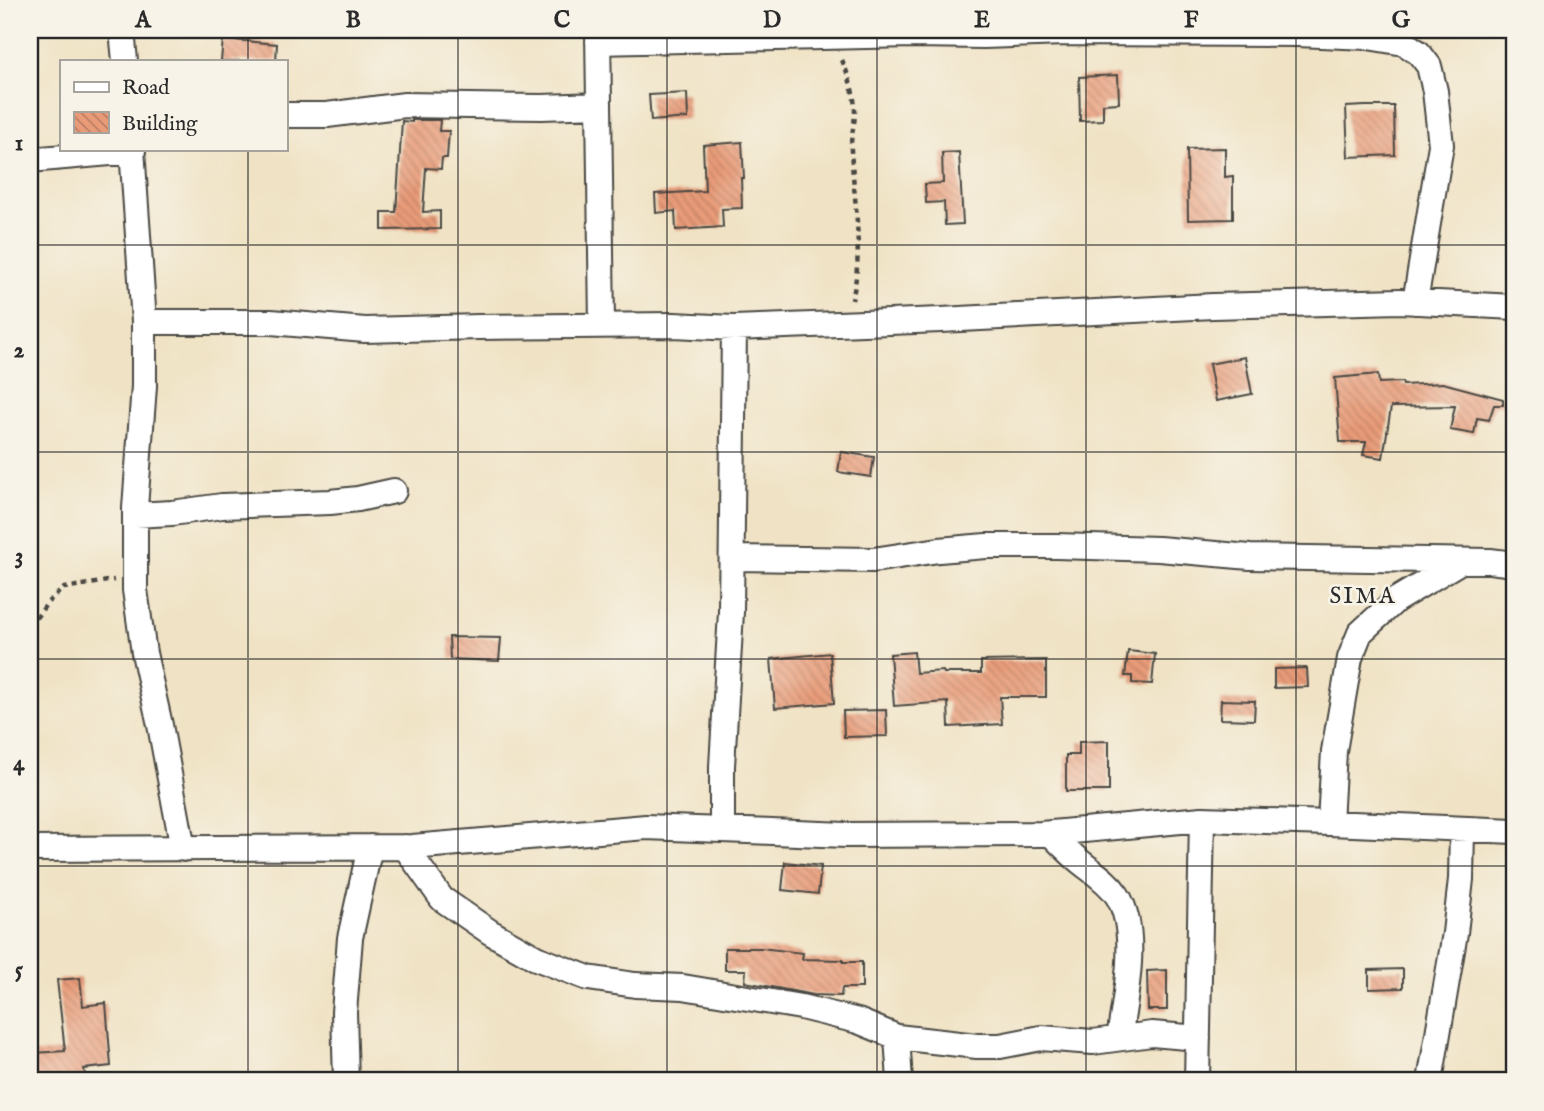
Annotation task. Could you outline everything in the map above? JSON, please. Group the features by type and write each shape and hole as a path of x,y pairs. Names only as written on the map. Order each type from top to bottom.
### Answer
{"street":[{"path":"122,30 124,60"},
{"path":"602,325 598,36 832,37 1065,31 1183,32 1368,37 1404,43 1419,53 1429,66 1435,91 1441,145 1415,302"},
{"path":"287,114 327,115 405,105 599,106"},
{"path":"30,160 132,150 144,322 144,386 135,515 135,590 144,653 183,849"},
{"path":"144,322 271,322 365,330 602,325 734,328 1213,306 1415,302 1514,307"},
{"path":"722,830 722,766 731,612 734,328"},
{"path":"135,515 222,506 340,501 394,491"},
{"path":"732,558 873,560 986,546 1056,546 1159,549 1250,557 1490,561 1514,564"},
{"path":"1331,823 1334,751 1350,658 1360,633 1396,600 1462,561"},
{"path":"1197,1081 1202,820"},
{"path":"30,849 405,847 646,827 846,835 1050,833 1202,820 1514,831"},
{"path":"1430,1081 1455,933 1461,879 1462,829"},
{"path":"1050,833 1077,859 1100,876 1117,895 1126,914 1130,944 1127,988 1119,1038"},
{"path":"346,1081 344,1012 350,938 370,847"},
{"path":"405,847 442,899 490,932 536,958 588,978 635,985 683,987 801,1007 858,1021 897,1037 977,1046 1000,1046 1041,1038 1093,1042 1152,1034 1198,1038"},
{"path":"897,1037 900,1081"}],"path":[{"path":"832,37 853,93 855,112 850,145 859,243 856,277 846,324"},
{"path":"30,626 48,601 64,588 106,582 135,574"}],"building":[{"path":"223,39 277,44 276,60 221,60"},
{"path":"1118,75 1119,103 1103,104 1103,120 1080,121 1079,77"},
{"path":"687,93 688,118 651,121 649,95"},
{"path":"1394,106 1395,155 1348,157 1346,107"},
{"path":"440,120 439,131 449,131 447,158 442,158 441,169 426,168 423,212 440,211 440,229 382,230 382,212 396,212 402,121"},
{"path":"742,142 742,208 722,209 723,227 676,230 675,211 656,213 655,194 705,191 703,145"},
{"path":"1225,148 1225,177 1233,176 1233,219 1188,220 1187,149"},
{"path":"959,152 963,224 945,225 944,202 926,203 925,184 943,183 942,153"},
{"path":"1245,357 1252,394 1216,401 1209,364"},
{"path":"1378,374 1379,383 1443,383 1503,399 1503,405 1494,405 1489,420 1477,418 1474,434 1450,430 1455,406 1391,407 1383,458 1363,455 1366,442 1340,442 1335,378"},
{"path":"841,452 874,457 871,477 838,472"},
{"path":"449,637 501,638 499,661 450,659"},
{"path":"1128,651 1155,654 1152,684 1132,683 1132,676 1125,676"},
{"path":"914,652 916,673 981,673 981,661 1046,660 1046,697 1000,697 1002,724 949,727 948,702 894,706 890,654"},
{"path":"830,653 834,703 775,708 771,659"},
{"path":"1307,668 1308,687 1274,688 1274,669"},
{"path":"1221,700 1255,701 1254,720 1220,719"},
{"path":"886,710 887,736 844,737 843,711"},
{"path":"1109,741 1109,791 1066,791 1066,755 1079,755 1079,742"},
{"path":"785,862 821,866 818,894 782,890"},
{"path":"725,948 761,948 803,953 802,959 862,962 862,988 842,988 841,996 814,995 745,982 746,970 725,970"},
{"path":"1403,969 1403,988 1369,989 1369,970"},
{"path":"1167,970 1167,1010 1148,1010 1147,971"},
{"path":"80,978 83,1006 106,1003 111,1066 84,1069 86,1081 35,1081 34,1053 65,1051 57,980"}],"district":[{"name":"SIMA","path":"1363,595"}]}
